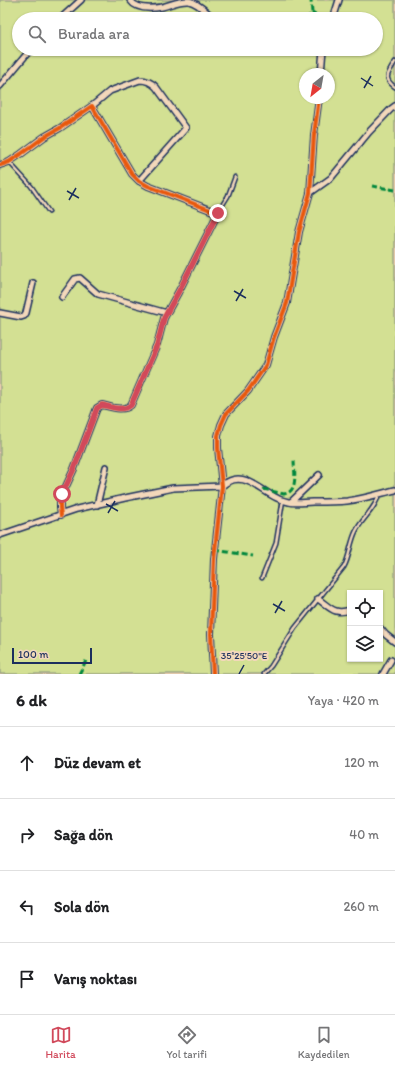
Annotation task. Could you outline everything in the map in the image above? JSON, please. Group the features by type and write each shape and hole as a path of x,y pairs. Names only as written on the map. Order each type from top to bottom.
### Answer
{"street":[{"path":"130,0 135,5 144,8 162,7 185,0 197,4 207,12"},
{"path":"335,12 339,0"},
{"path":"67,12 79,1"},
{"path":"0,86 25,56"},
{"path":"321,68 322,56"},
{"path":"0,165 9,162 44,137 60,128 92,106 110,91 140,80 144,80 152,83 156,87 186,128 139,181"},
{"path":"213,674 211,634 214,559 222,486 218,436 226,414 248,391 266,365 274,337 287,303 299,232 310,193 314,135 318,104"},
{"path":"61,515 60,501 62,494 74,469 97,408 102,405 125,409 131,405 157,346 164,318 218,213 148,186 139,181 130,169 92,106"},
{"path":"310,193 331,178 369,132 395,106"},
{"path":"62,297 75,279 80,278 98,294 167,313"},
{"path":"0,313 21,317 24,316 34,282"},
{"path":"97,505 106,467"},
{"path":"291,502 319,475"},
{"path":"0,535 97,505 173,488 222,486 226,482 237,478 243,479 263,489 276,498 291,502 347,501 395,490"},
{"path":"318,599 336,612 342,613 347,611"},
{"path":"383,632 395,642"},
{"path":"383,674 391,660"}],"lane":[{"path":"395,62 387,78 395,87"},
{"path":"9,162 31,186 49,212"},
{"path":"218,213 228,196 235,177"},
{"path":"264,674 272,666 295,628 344,567 349,556 356,531 373,508 379,494"},
{"path":"262,578 276,543 283,500"}],"green space":[{"path":"0,0 395,0 395,674 0,674"}],"marked path":[{"path":"311,0 312,12"},
{"path":"372,186 395,190"},
{"path":"263,489 284,494 289,492 292,489 295,480 294,460"},
{"path":"215,550 253,556"},
{"path":"79,674 87,659"}],"cycle path":[{"path":"213,674 211,634 214,559 222,486 218,436 226,414 248,391 266,365 274,337 287,303 299,232 310,193 314,135 318,104"},
{"path":"0,165 9,162 92,106 132,174 139,181 148,186 218,213 164,318 157,345 131,405 121,409 102,405 97,408 74,469 62,495 60,501 61,515"}],"route":[{"path":"62,494 74,469 97,408 102,405 125,409 131,405 157,346 164,318 218,213"}]}
